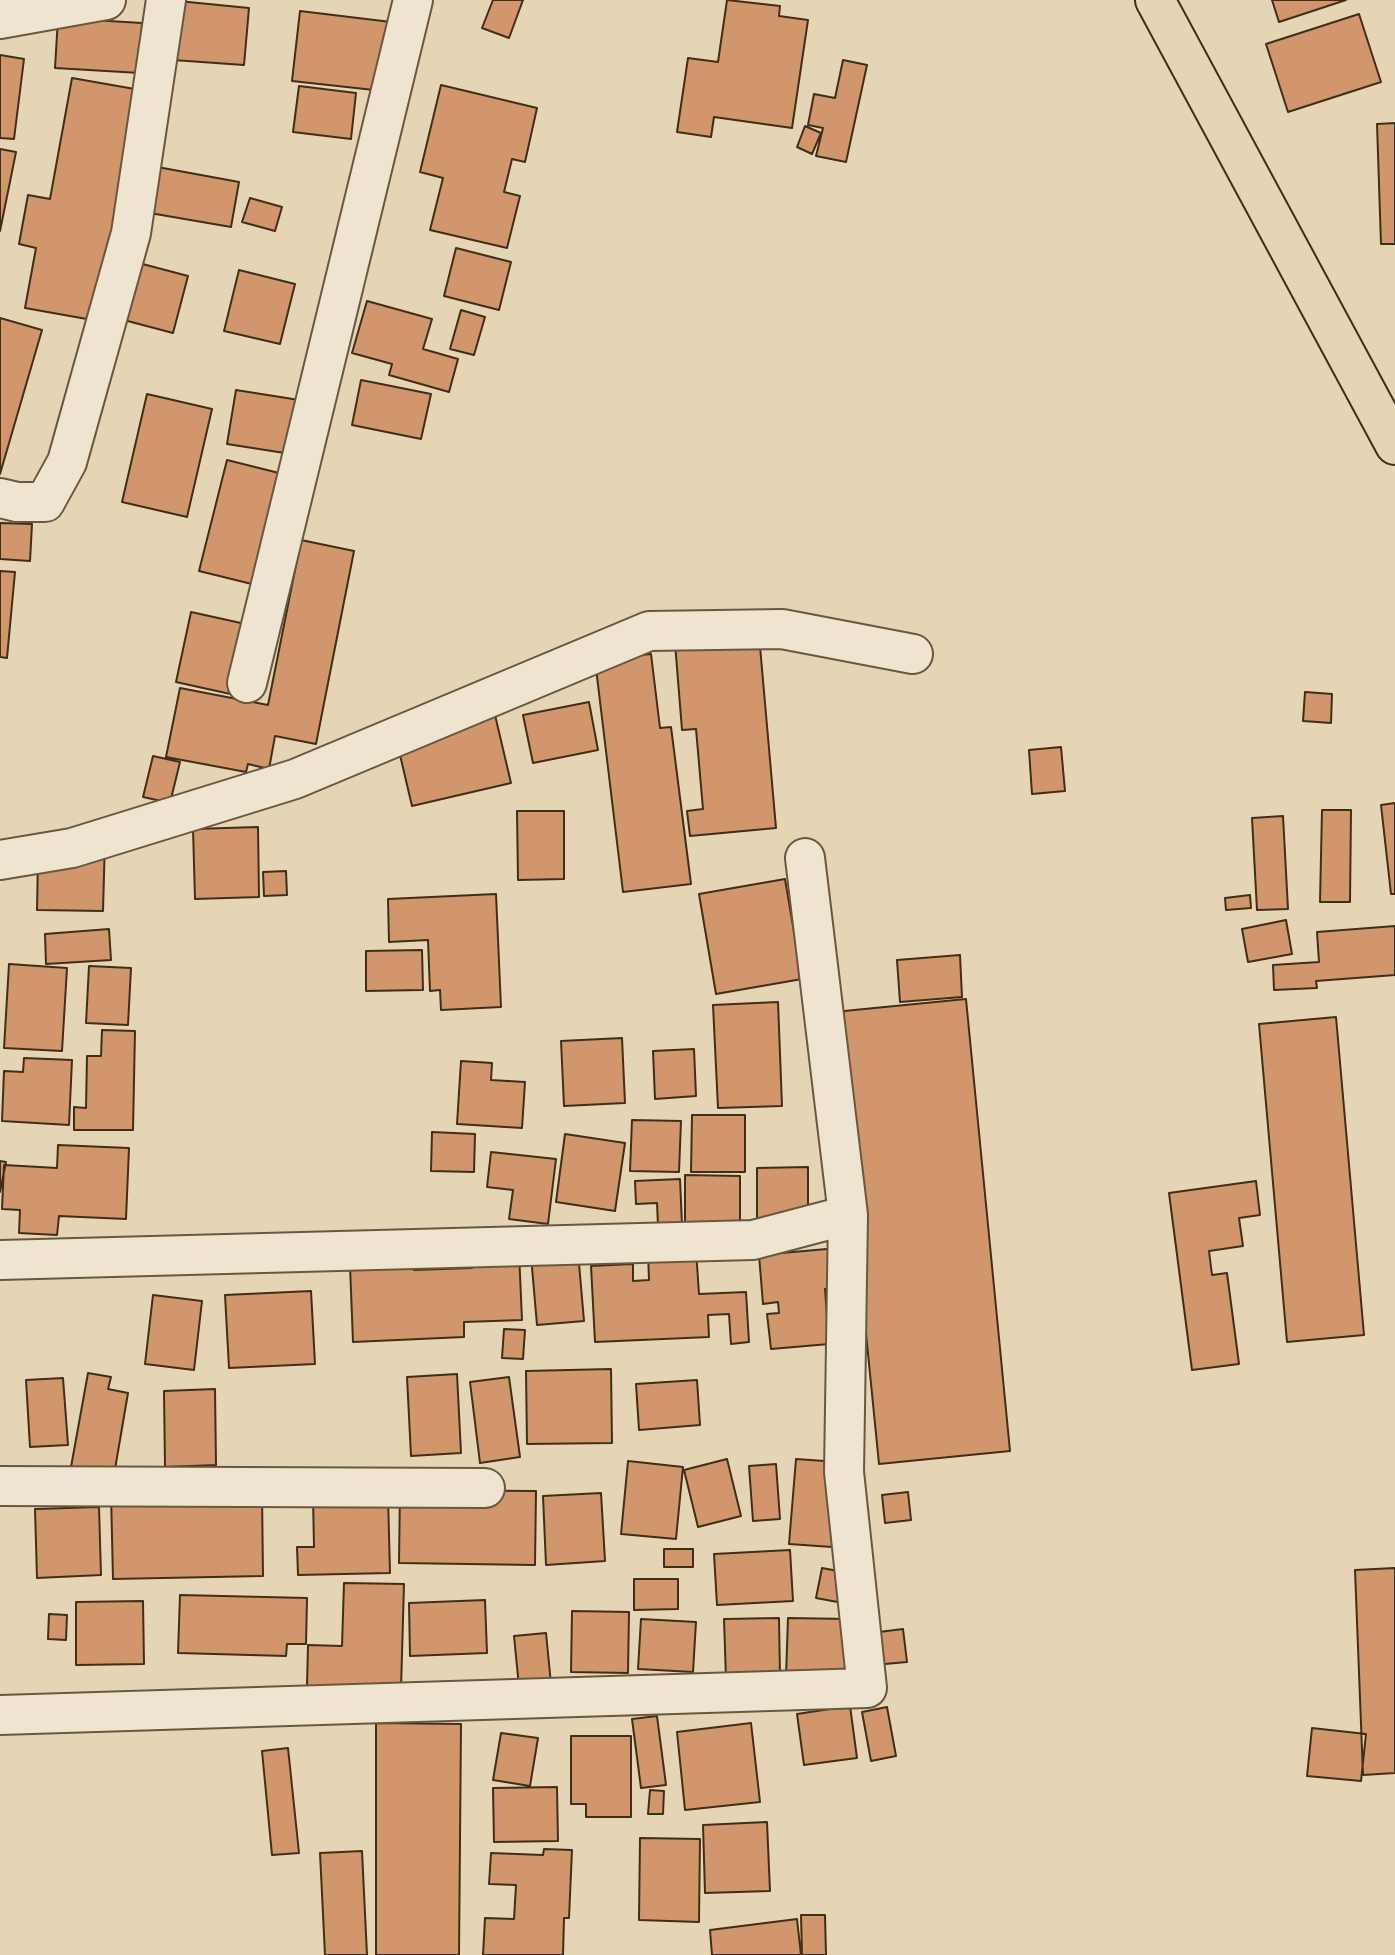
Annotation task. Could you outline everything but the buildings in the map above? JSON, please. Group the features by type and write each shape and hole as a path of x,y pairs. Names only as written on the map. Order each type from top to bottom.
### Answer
{"main road":[{"path":"1155,0 1393,439"}],"street":[{"path":"0,19 106,0"},
{"path":"0,498 17,502 45,502 67,462 131,233 166,0"},
{"path":"247,683 413,0"},
{"path":"0,860 72,848 295,779 649,631 782,629 913,654"},
{"path":"0,1714 867,1688 844,1472 848,1214 805,858"},
{"path":"0,1261 753,1240 848,1214"},
{"path":"0,1486 485,1488"}]}
